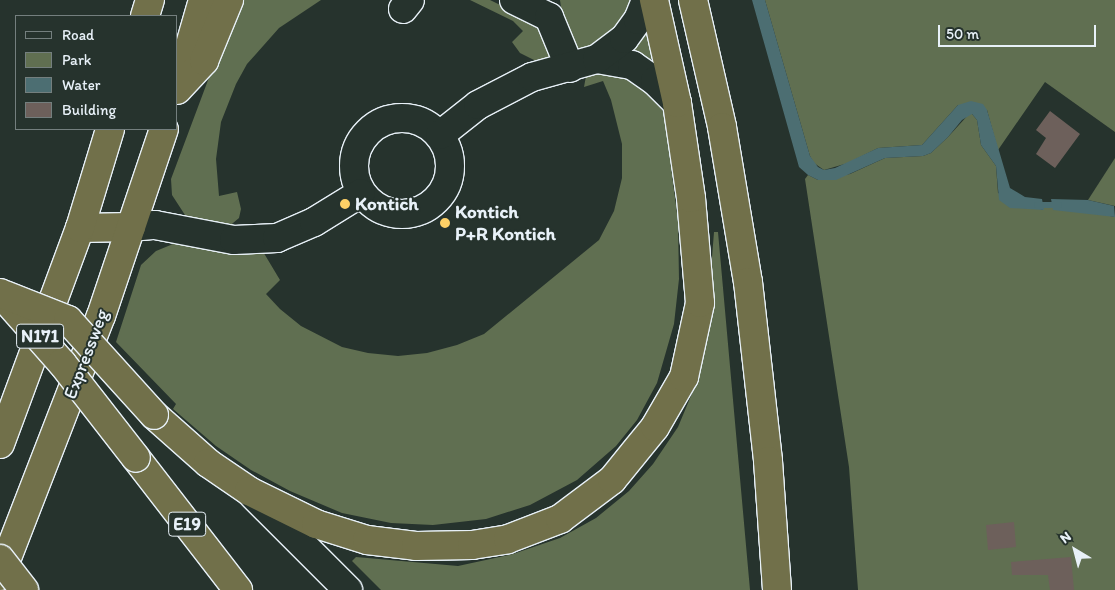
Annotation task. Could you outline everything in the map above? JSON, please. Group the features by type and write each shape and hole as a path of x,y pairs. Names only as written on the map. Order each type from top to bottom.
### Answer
{"highway":[{"path":"145,15 150,0"},
{"path":"178,84 203,0"},
{"path":"178,89 204,61 229,0"},
{"path":"0,292 68,320 154,415 208,463 249,491 316,524 367,540 416,546 472,544 508,539 560,519 612,480 655,427 684,377 700,304 691,198 677,103 654,0"},
{"path":"693,0 722,127 748,282 768,461 778,590"},
{"name":"N171","path":"0,444 80,228 110,130"},
{"name":"Expressweg","path":"0,576 101,316 164,130"},
{"path":"80,228 131,227"},
{"name":"E19","path":"0,292 62,363 238,590"},
{"path":"0,559 24,590"}],"street":[{"path":"514,0 546,6 570,68"},
{"path":"440,135 478,105 532,77 597,59 624,39 633,29 646,0"},
{"path":"597,59 632,65 655,81 677,103"},
{"path":"405,117 425,122 440,135 450,158 450,176 443,191 432,204 419,212 402,215 388,213 373,206 361,193 352,166 357,145 373,126 388,118 405,117"},
{"path":"131,227 155,225 234,240 277,238 314,222 361,193"},
{"path":"249,491 348,590"}],"green space":[{"path":"238,0 321,0 279,28 247,64 236,84 221,122 216,159 219,196 237,192 241,209 239,218 227,228 185,215 172,195 171,179"},
{"path":"470,0 490,0 539,24 553,56 536,61 520,53 512,42 523,31 513,21"},
{"path":"560,0 634,0 623,25 595,47 580,49 575,46 564,28"},
{"path":"765,0 1115,0 1115,132 1045,82 998,150 987,110 958,105 922,145 878,148 848,163 824,170 814,163 810,156"},
{"path":"644,33 647,34 652,58 648,62 631,56 627,47"},
{"path":"591,71 628,74 653,94 664,113 678,221 679,279 674,324 657,383 637,420 616,446 577,480 530,505 486,519 433,525 391,523 342,513 290,491 251,470 216,446 173,409 176,404 116,342 141,265 156,251 178,242 262,250 280,280 266,294 280,309 301,326 342,347 368,353 398,356 427,353 457,345 484,334 599,240 614,211 622,178 622,144 611,100 603,81 584,87 586,76"},
{"path":"969,114 972,114 977,120 981,145 996,166 998,193 1043,210 1043,205 1052,205 1115,217 1115,590 858,590 849,467 805,179 808,175 818,180 850,174 885,158 923,156 931,153"},
{"path":"1115,158 1115,206 1088,200"},
{"path":"714,232 718,232 750,590 381,590 352,561 356,557 458,566 513,554 560,538 596,518 629,491 653,464 678,427 693,391 706,333"}],"water":[{"path":"752,0 765,0 810,156 818,167 824,170 835,168 878,148 922,145 958,105 971,101 983,104 987,110 1010,188 1025,197 1042,199 1044,210 1010,208 999,200 996,166 981,145 977,120 972,114 962,120 931,153 923,156 885,158 836,180 818,180 808,175 799,167"},
{"path":"1051,199 1088,200 1114,206 1115,217 1053,210"}],"building":[{"path":"1050,111 1080,134 1055,168 1036,154 1046,138 1036,130"},
{"path":"1014,522 1016,547 988,550 986,525"},
{"path":"1071,557 1074,590 1050,590 1048,575 1012,575 1011,562"}],"waterway":[{"path":"1037,205 1059,205"}],"place":[{"name":"Kontich","path":"345,204"},
{"name":"Kontich P+R Kontich","path":"445,223"}]}
